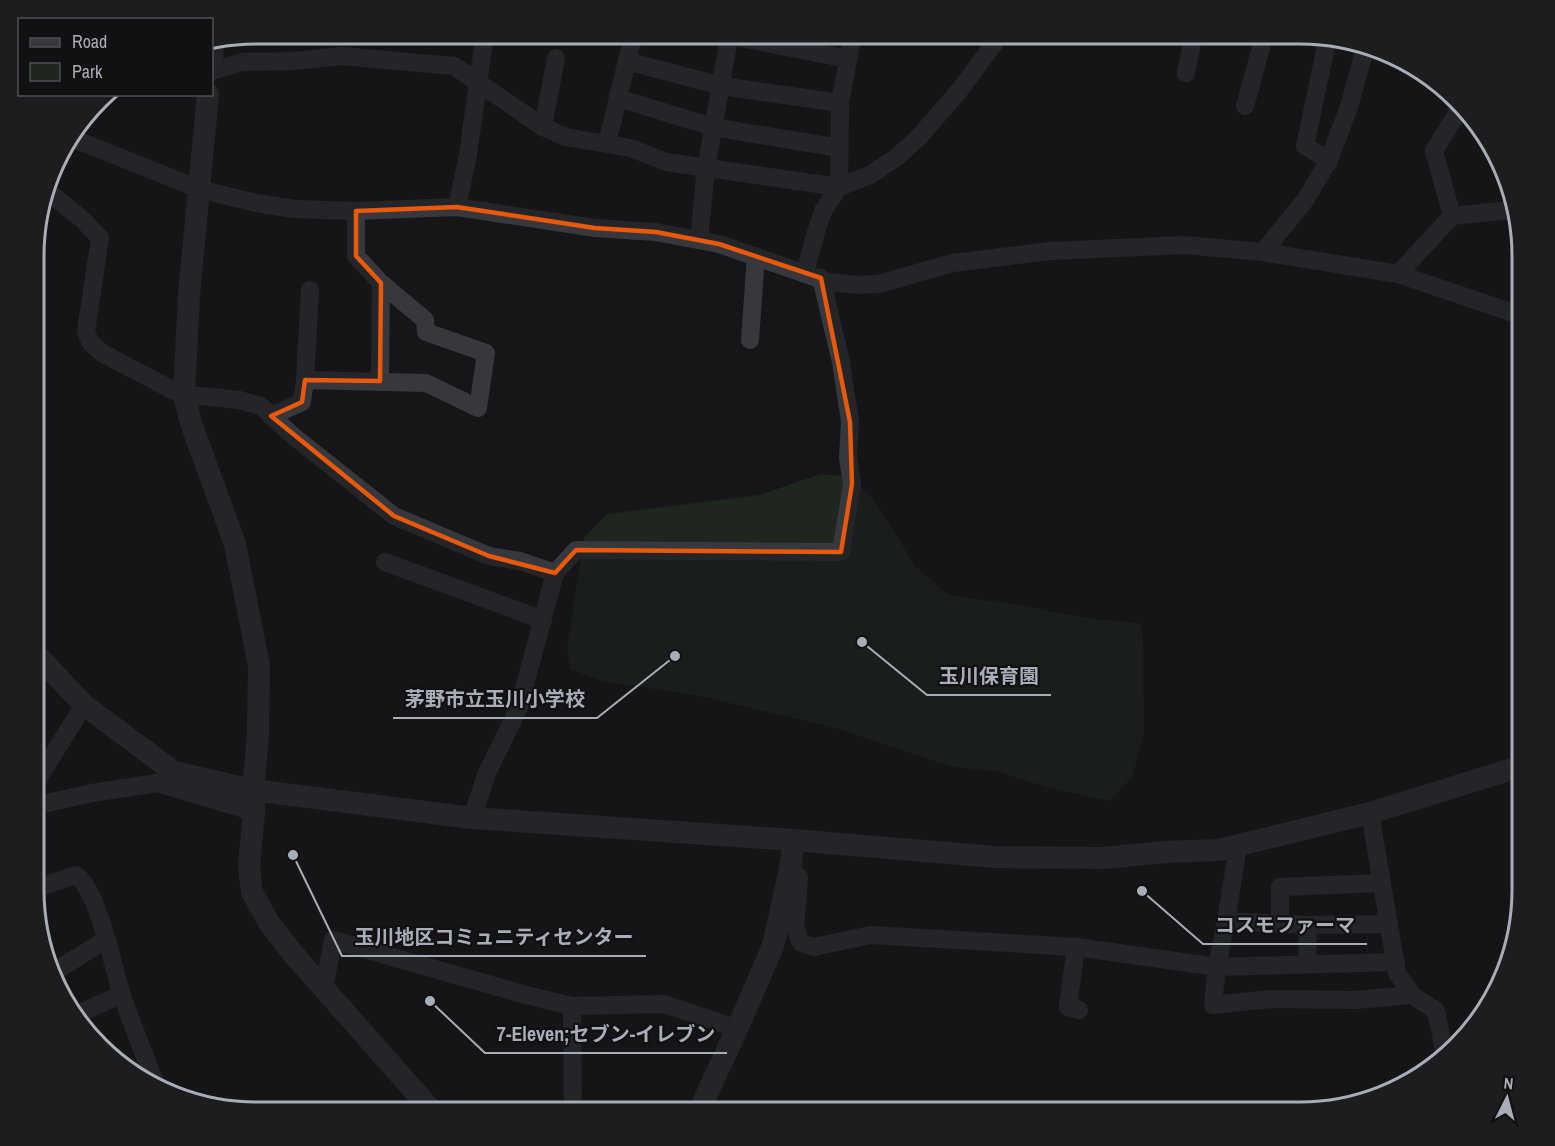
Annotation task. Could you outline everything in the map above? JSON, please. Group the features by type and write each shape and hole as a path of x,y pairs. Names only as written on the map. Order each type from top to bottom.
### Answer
{"street":[{"path":"457,207 468,155 483,44"},
{"path":"607,143 631,44"},
{"path":"699,240 705,168 721,86 724,44"},
{"path":"774,44 848,59"},
{"path":"472,818 487,773 519,707 555,573 576,550 841,552 852,484 848,457 850,422 841,362 813,276 816,232 823,211 839,187 840,103 851,44"},
{"path":"984,44 986,55"},
{"path":"213,71 242,62 293,62 342,56 454,66 543,127 566,137 631,148 666,162 839,187 870,175 912,144 959,91 994,44"},
{"path":"1186,73 1192,44"},
{"path":"1245,106 1262,44"},
{"path":"1326,45 1305,146 1329,160"},
{"path":"1263,252 1306,199 1329,160 1349,107 1364,54"},
{"path":"543,127 556,58"},
{"path":"627,61 721,86 840,103"},
{"path":"208,96 189,295 184,396 192,426 235,544 259,666 258,735 249,867 252,892 269,923 424,1102"},
{"path":"618,98 713,127 839,148"},
{"path":"1452,216 1434,151 1457,114"},
{"path":"77,140 199,189 256,203 295,208 356,211 457,207 595,228 656,232 719,244 829,282 878,284 952,263 1050,251 1184,245 1263,252 1398,274 1511,312"},
{"path":"52,195 83,220 100,238 86,331 90,342 102,353 184,396 239,400 261,406 292,435 394,516 489,556 520,561 555,573"},
{"path":"1398,274 1452,216 1506,210"},
{"path":"305,380 426,383 478,408 486,353 426,332 425,320 381,282 356,256 356,211"},
{"path":"750,340 756,256"},
{"path":"380,381 381,282"},
{"path":"271,416 302,402 310,290"},
{"path":"385,562 543,620"},
{"path":"44,663 84,705 174,772 253,790 472,818 1006,857 1104,858 1219,850 1370,813 1512,769"},
{"path":"44,769 84,705"},
{"path":"44,804 92,793 157,783 254,812"},
{"path":"1370,813 1397,973 1412,995 1436,1011 1443,1046"},
{"path":"703,1102 772,946 790,869 794,840"},
{"path":"1238,846 1217,967 1213,1005 1271,999 1355,1000 1412,995"},
{"path":"790,869 799,877 795,928 801,943 814,947 871,935 1076,947 1217,967 1396,962"},
{"path":"44,886 76,875 85,882 107,939 122,994 152,1076"},
{"path":"1280,924 1281,887 1382,883"},
{"path":"1226,921 1308,925 1389,924"},
{"path":"1306,964 1308,925"},
{"path":"59,969 107,939"},
{"path":"324,988 333,940 572,1006 664,1005 724,1024"},
{"path":"1076,947 1068,1007 1079,1010"},
{"path":"82,1012 122,994"},
{"path":"572,1006 573,1102"}],"highlighted area":[{"path":"457,207 595,228 656,232 719,244 821,278 850,422 852,484 841,552 576,550 555,573 489,556 394,516 271,416 302,402 305,380 380,381 381,283 356,256 356,211"}],"green space":[{"path":"821,474 850,477 874,500 916,567 949,595 1093,619 1140,623 1143,636 1144,735 1132,777 1109,801 1050,788 996,771 953,767 840,729 705,697 603,681 570,669 567,648 584,538 607,514 759,495"}],"place":[{"name":"玉川保育園","path":"862,642"},
{"name":"茅野市立玉川小学校","path":"675,656"},
{"name":"玉川地区コミュニティセンター","path":"293,855"},
{"name":"コスモファーマ","path":"1142,891"},
{"name":"7-Eleven;セブン-イレブン","path":"430,1001"}]}
